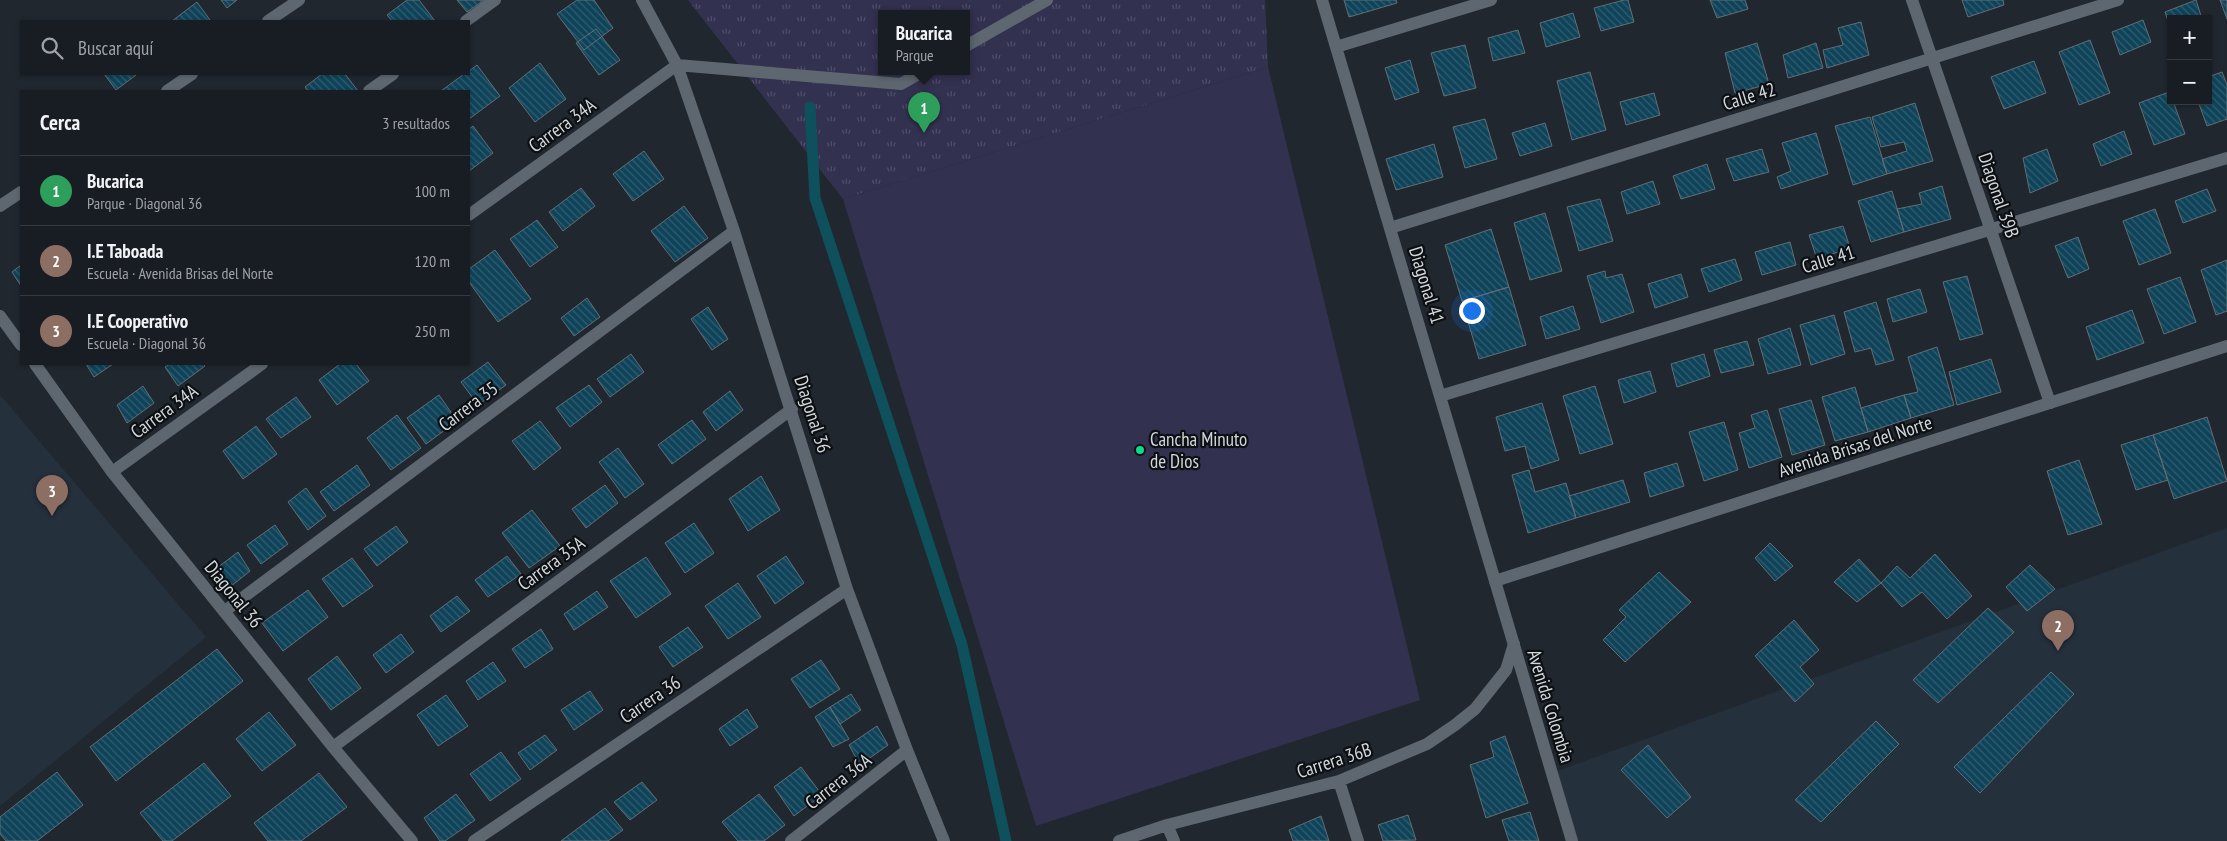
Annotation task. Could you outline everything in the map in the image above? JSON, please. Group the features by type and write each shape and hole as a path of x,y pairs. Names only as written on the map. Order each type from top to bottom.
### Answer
{"street":[{"path":"269,20 299,0"},
{"path":"467,20 495,0"},
{"name":"Diagonal 36","path":"642,0 677,65 792,409 847,589 944,841"},
{"path":"970,44 1047,0"},
{"name":"Diagonal 41","path":"1322,0 1495,581"},
{"path":"1336,47 1491,0"},
{"name":"Diagonal 39B","path":"1912,0 2050,403"},
{"name":"Calle 42","path":"1390,228 2118,0"},
{"path":"677,65 901,84 917,75"},
{"name":"Carrera 34A","path":"470,214 677,65"},
{"path":"168,90 191,75"},
{"path":"370,90 392,75"},
{"name":"Calle 41","path":"1440,396 2227,158"},
{"path":"0,206 20,193"},
{"name":"Carrera 35","path":"225,611 734,231"},
{"path":"0,316 20,343"},
{"name":"Avenida Brisas del Norte","path":"1495,581 2227,346"},
{"name":"Diagonal 36","path":"36,365 112,472 333,747 412,841"},
{"name":"Carrera 34A","path":"112,472 261,365"},
{"name":"Carrera 35A","path":"333,747 792,409"},
{"name":"Avenida Colombia","path":"1495,581 1572,841"},
{"name":"Carrera 36","path":"474,841 847,589"},
{"name":"Carrera 36B","path":"1119,841 1168,825 1339,781 1428,744 1474,709 1506,670 1514,644"},
{"name":"Carrera 36A","path":"791,841 908,750"},
{"path":"1339,781 1358,841"},
{"path":"1168,825 1174,841"}],"shaded area":[{"path":"0,395 206,637 0,806"},
{"path":"2227,528 2227,841 1571,841 1552,773"}],"green space":[{"path":"688,0 1265,0 1268,67 843,199"},
{"name":"Cancha Minuto de Dios","path":"1268,67 1420,700 1036,826 843,199"}],"building":[{"path":"221,0 237,0 227,8"},
{"path":"407,0 419,0 434,20 391,20 387,15"},
{"path":"457,0 484,0 467,12"},
{"path":"577,0 594,0 613,28 584,50 557,14"},
{"path":"1344,0 1396,0 1397,3 1349,17"},
{"path":"1628,0 1634,22 1601,31 1594,8"},
{"path":"1710,0 1745,0 1748,9 1717,18"},
{"path":"1962,0 2003,0 2004,5 1968,17"},
{"path":"2196,0 2201,15 2167,15 2167,18 2165,12"},
{"path":"2220,0 2227,0 2227,19"},
{"path":"197,2 210,20 173,20"},
{"path":"1573,13 1580,37 1546,47 1540,23"},
{"path":"2143,20 2151,42 2120,55 2112,32"},
{"path":"1861,22 1869,55 1827,68 1823,50 1843,45 1838,28"},
{"path":"596,29 620,60 599,75 576,43"},
{"path":"1518,30 1525,53 1493,61 1488,38"},
{"path":"2090,40 2110,93 2079,105 2059,52"},
{"path":"1757,43 1769,84 1735,93 1725,53"},
{"path":"1816,43 1823,68 1788,78 1783,55"},
{"path":"1465,45 1476,88 1444,96 1431,53"},
{"path":"1410,60 1419,92 1395,100 1385,68"},
{"path":"2034,61 2046,93 2004,109 1991,77"},
{"path":"540,63 566,99 535,122 509,88"},
{"path":"477,65 500,96 470,118 470,90 442,90 463,75 470,75 470,70"},
{"path":"1590,72 1606,130 1572,140 1557,81"},
{"path":"2222,72 2227,85 2227,119 2207,126 2199,105 2212,105 2212,76"},
{"path":"105,75 136,75 116,90"},
{"path":"321,75 346,75 357,90 307,90 305,87"},
{"path":"1654,93 1660,115 1626,125 1620,102"},
{"path":"2167,93 2167,105 2174,105 2185,134 2154,145 2139,103"},
{"path":"1915,103 1933,161 1887,174 1882,159 1907,151 1904,142 1881,147 1872,117"},
{"path":"1870,117 1887,174 1853,185 1835,126"},
{"path":"1485,119 1497,159 1465,168 1453,127"},
{"path":"1545,123 1552,146 1520,156 1512,133"},
{"path":"473,126 493,153 470,170 470,128"},
{"path":"2124,131 2132,154 2101,166 2093,144"},
{"path":"1816,133 1828,174 1781,189 1777,177 1791,171 1782,143"},
{"path":"1434,144 1443,177 1396,190 1386,159"},
{"path":"1762,149 1769,172 1734,181 1726,159"},
{"path":"2047,149 2058,181 2030,193 2023,158"},
{"path":"644,151 664,179 633,201 613,174"},
{"path":"1707,164 1715,189 1681,199 1673,176"},
{"path":"1653,181 1660,204 1627,214 1621,192"},
{"path":"1942,186 1951,219 1904,232 1897,209 1922,204 1919,193"},
{"path":"581,188 595,206 563,231 549,212"},
{"path":"2207,189 2216,211 2183,223 2175,201"},
{"path":"1892,191 1904,232 1871,242 1858,201"},
{"path":"1600,199 1613,241 1579,251 1567,207"},
{"path":"684,206 708,238 675,262 651,231"},
{"path":"2155,209 2171,253 2139,265 2123,221"},
{"path":"1545,213 1562,271 1530,280 1514,223"},
{"path":"537,220 558,247 530,267 510,239"},
{"path":"1843,226 1850,248 1817,259 1809,235"},
{"path":"1491,229 1509,287 1462,301 1445,245"},
{"path":"2078,237 2089,269 2068,278 2055,246"},
{"path":"1790,242 1796,265 1762,275 1755,252"},
{"path":"495,250 531,299 498,322 470,283 470,268"},
{"path":"1735,259 1742,280 1709,292 1701,269"},
{"path":"2227,260 2227,311 2216,315 2201,270"},
{"path":"20,266 20,284 12,272"},
{"path":"1605,271 1606,278 1622,274 1634,312 1601,323 1587,276"},
{"path":"1681,274 1688,297 1655,308 1648,284"},
{"path":"1967,276 1983,334 1960,340 1943,282"},
{"path":"2180,277 2196,322 2164,334 2147,289"},
{"path":"1509,287 1526,345 1479,359 1462,301"},
{"path":"1920,289 1927,312 1893,322 1887,299"},
{"path":"587,298 600,317 574,336 561,318"},
{"path":"1876,302 1894,360 1876,365 1871,348 1855,352 1844,312"},
{"path":"1573,306 1580,329 1546,339 1540,317"},
{"path":"708,307 728,339 712,350 691,319"},
{"path":"2132,310 2144,343 2097,360 2086,327"},
{"path":"1834,315 1845,354 1811,365 1800,325"},
{"path":"1790,328 1801,365 1768,374 1758,339"},
{"path":"1747,341 1754,365 1721,373 1714,350"},
{"path":"1937,347 1954,405 1911,418 1904,395 1918,392 1908,357"},
{"path":"631,354 644,372 610,397 597,379"},
{"path":"1704,354 1710,376 1677,387 1671,364"},
{"path":"1991,359 2001,392 1957,405 1949,372"},
{"path":"488,362 506,385 478,405 461,382"},
{"path":"87,365 112,365 94,377"},
{"path":"168,365 205,366 178,386 165,367"},
{"path":"339,365 357,365 369,381 337,405 319,380"},
{"path":"1650,371 1656,392 1624,403 1618,380"},
{"path":"589,385 602,402 570,427 556,408"},
{"path":"143,386 154,403 127,423 117,405"},
{"path":"1595,386 1613,444 1580,454 1563,396"},
{"path":"1855,387 1868,432 1835,441 1822,397"},
{"path":"730,391 743,410 716,431 703,412"},
{"path":"439,395 457,421 426,444 407,418"},
{"path":"1904,395 1911,418 1868,432 1861,408"},
{"path":"296,397 311,417 281,438 266,419"},
{"path":"1811,400 1825,445 1792,455 1779,409"},
{"path":"1542,403 1559,460 1531,469 1525,446 1505,451 1496,417"},
{"path":"1767,410 1782,457 1749,468 1739,433 1755,428 1751,415"},
{"path":"397,415 421,448 391,470 367,438"},
{"path":"2207,417 2227,481 2174,499 2153,435"},
{"path":"692,420 706,439 672,464 658,445"},
{"path":"540,421 561,448 534,470 512,441"},
{"path":"1724,422 1738,470 1704,481 1689,432"},
{"path":"256,426 277,454 243,479 223,451"},
{"path":"2153,435 2168,480 2136,490 2121,445"},
{"path":"618,448 644,484 625,498 599,462"},
{"path":"2079,460 2102,524 2068,535 2047,471"},
{"path":"1677,463 1684,486 1650,497 1644,473"},
{"path":"357,465 370,485 334,511 320,492"},
{"path":"1529,470 1535,492 1566,483 1576,518 1528,533 1512,475"},
{"path":"761,476 780,510 748,531 729,499"},
{"path":"1623,480 1630,502 1576,518 1569,496"},
{"path":"605,485 618,503 586,528 572,509"},
{"path":"306,488 326,516 308,530 288,502"},
{"path":"532,510 560,546 529,568 502,533"},
{"path":"694,523 714,553 685,573 665,543"},
{"path":"275,525 288,544 261,564 247,545"},
{"path":"396,526 408,542 377,566 364,549"},
{"path":"1770,543 1793,566 1775,581 1755,558"},
{"path":"238,552 250,571 225,591 213,571"},
{"path":"1935,554 1972,596 1947,619 1922,592 1902,607 1881,583 1897,566 1910,578"},
{"path":"507,556 521,574 488,597 475,580"},
{"path":"786,556 804,583 775,604 757,576"},
{"path":"646,557 671,594 636,618 610,581"},
{"path":"352,558 373,586 343,607 322,579"},
{"path":"1859,559 1881,583 1857,602 1834,582"},
{"path":"2030,565 2055,589 2027,611 2006,587"},
{"path":"1659,572 1691,602 1625,662 1603,640 1626,617 1619,610"},
{"path":"738,583 761,617 728,639 705,606"},
{"path":"308,590 328,617 283,651 262,623"},
{"path":"597,591 608,607 574,630 564,614"},
{"path":"457,596 470,611 441,632 430,616"},
{"path":"1988,608 2014,632 1938,703 1913,680"},
{"path":"1794,620 1819,650 1800,667 1814,684 1795,702 1755,656"},
{"path":"688,627 703,647 673,667 659,647"},
{"path":"541,629 553,649 525,668 512,649"},
{"path":"401,634 414,652 386,673 373,655"},
{"path":"217,649 243,681 116,781 90,747"},
{"path":"337,656 361,688 331,710 308,679"},
{"path":"821,660 840,689 810,708 791,679"},
{"path":"493,662 506,681 478,700 466,681"},
{"path":"2051,672 2074,694 1980,793 1954,767"},
{"path":"590,691 603,710 574,730 561,710"},
{"path":"851,694 861,710 840,724 830,707"},
{"path":"446,695 468,726 438,746 417,715"},
{"path":"830,707 849,739 833,747 815,717"},
{"path":"747,709 758,727 730,746 719,729"},
{"path":"269,712 296,745 262,771 236,739"},
{"path":"1876,721 1899,744 1821,822 1795,800"},
{"path":"877,726 888,745 860,765 849,745"},
{"path":"545,735 557,750 530,770 518,753"},
{"path":"1505,736 1528,803 1486,818 1470,765 1494,757 1490,742"},
{"path":"1648,745 1691,797 1667,818 1621,770"},
{"path":"501,752 521,779 490,801 470,774"},
{"path":"204,763 231,796 172,841 163,841 140,813"},
{"path":"801,767 822,795 794,816 774,787"},
{"path":"57,772 83,805 37,841 6,841 0,834 0,817"},
{"path":"319,773 347,807 301,841 268,841 254,823"},
{"path":"642,782 657,800 630,820 614,802"},
{"path":"456,794 475,820 445,841 440,841 424,818"},
{"path":"759,794 785,825 764,841 738,841 722,822"},
{"path":"605,808 623,830 608,841 561,841"},
{"path":"1530,812 1539,841 1509,841 1502,820"},
{"path":"1408,815 1416,840 1383,841 1378,825"},
{"path":"1321,816 1329,841 1293,841 1289,830"}],"waterway":[{"path":"810,107 815,198 962,645 1006,841"}],"place":[{"name":"Bucarica","path":"924,133"},
{"name":"Cancha Minuto de Dios","path":"1140,450"},
{"name":"I.E Cooperativo","path":"52,516"},
{"name":"I.E Taboada","path":"2058,651"}]}
